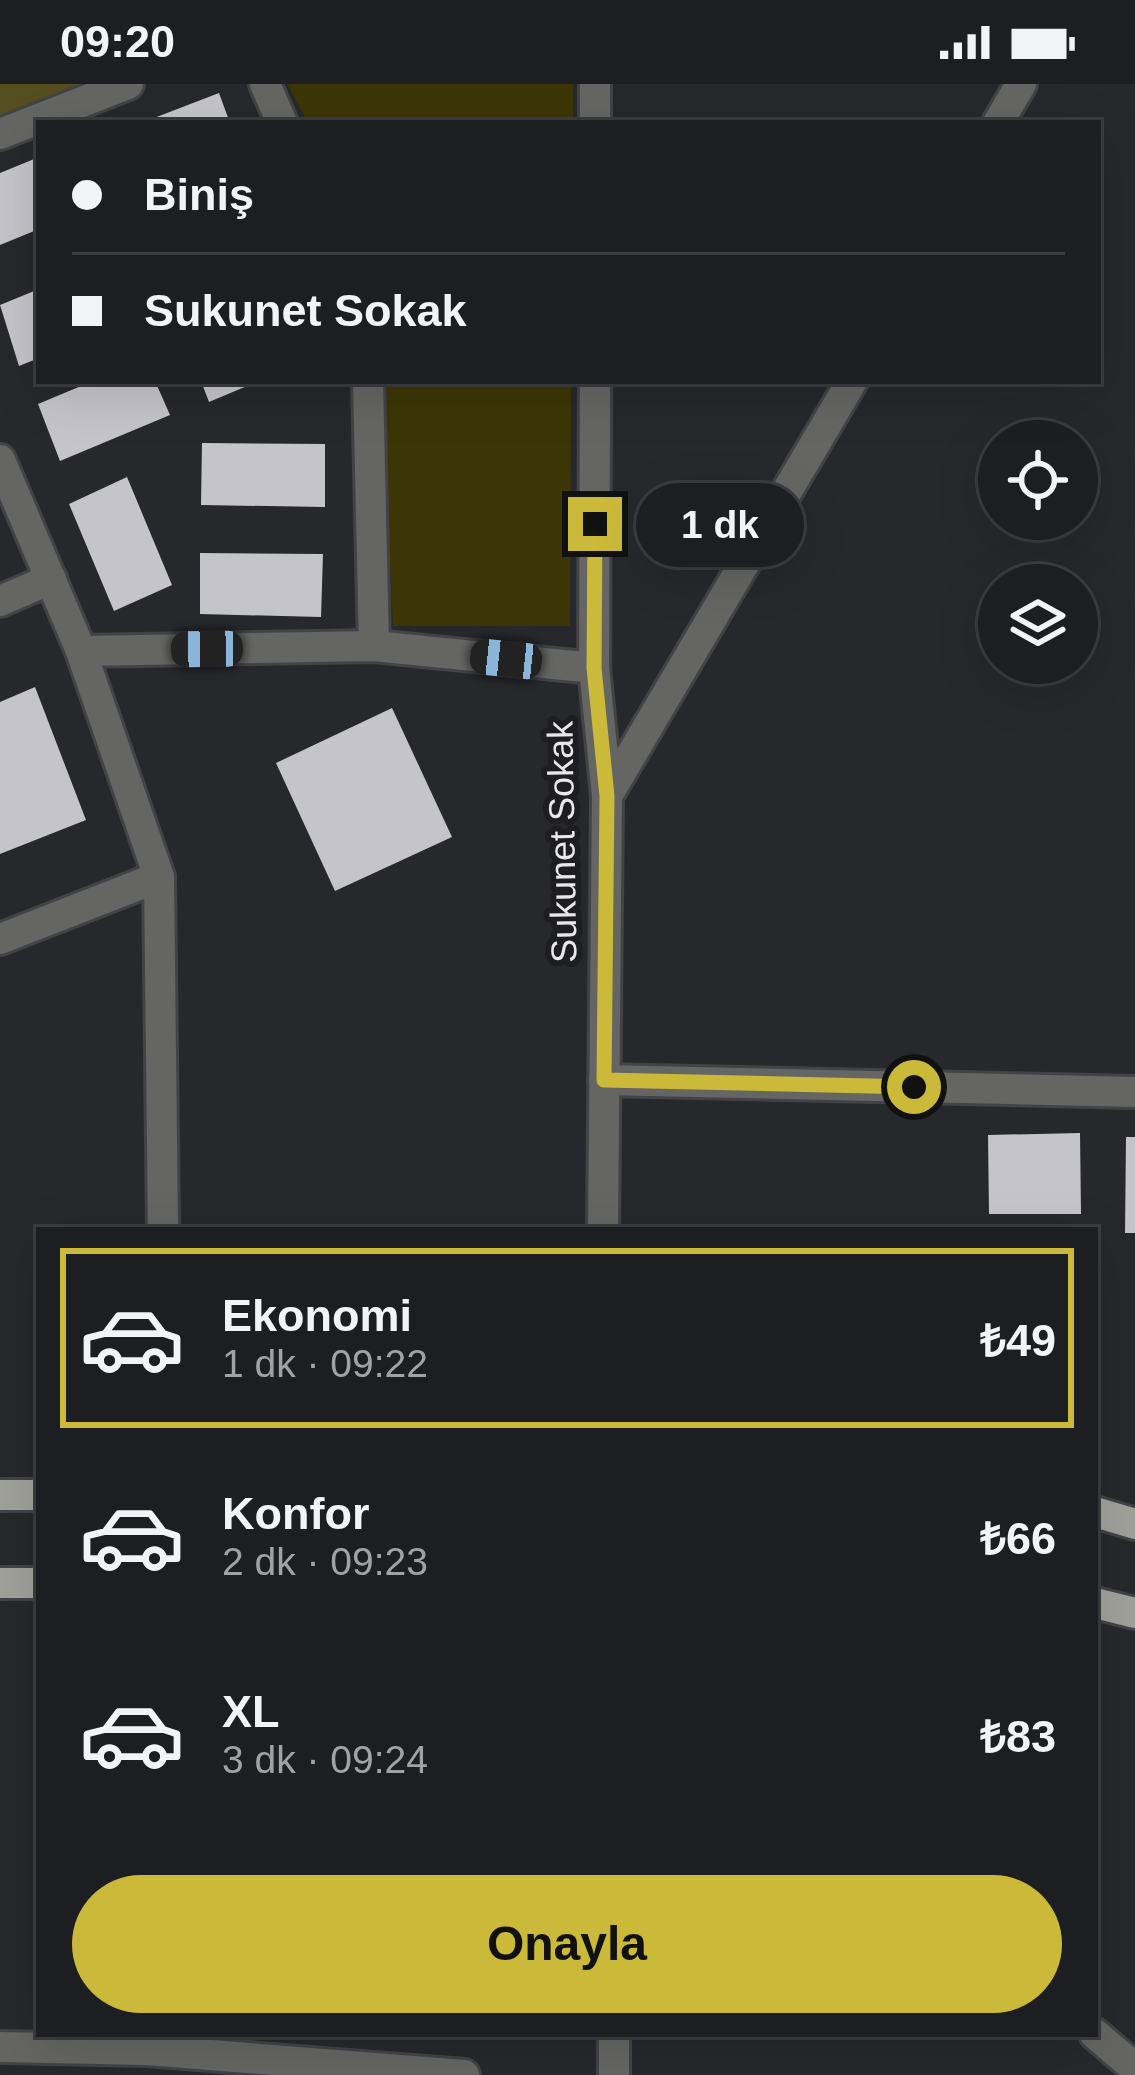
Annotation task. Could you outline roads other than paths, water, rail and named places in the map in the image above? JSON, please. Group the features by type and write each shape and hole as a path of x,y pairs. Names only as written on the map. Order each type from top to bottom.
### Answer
{"main road":[{"path":"0,1495 36,1495"},
{"path":"1098,1514 1135,1524"},
{"path":"0,1583 36,1583"},
{"path":"1098,1605 1135,1613"}],"street":[{"path":"0,134 128,84"},
{"path":"265,84 281,120"},
{"path":"595,84 595,120"},
{"path":"1000,120 1021,84"},
{"path":"368,384 374,646"},
{"name":"Sukunet Sokak","path":"595,384 594,668 607,796 603,1227"},
{"path":"607,796 850,384"},
{"path":"0,460 81,651 159,877 163,1227"},
{"path":"0,601 51,579"},
{"path":"81,651 374,646 594,668"},
{"path":"0,939 159,877"},
{"path":"604,1080 1135,1092"},
{"path":"614,2037 614,2075"},
{"path":"1098,2037 1135,2068"},
{"path":"0,2047 464,2075"}]}
